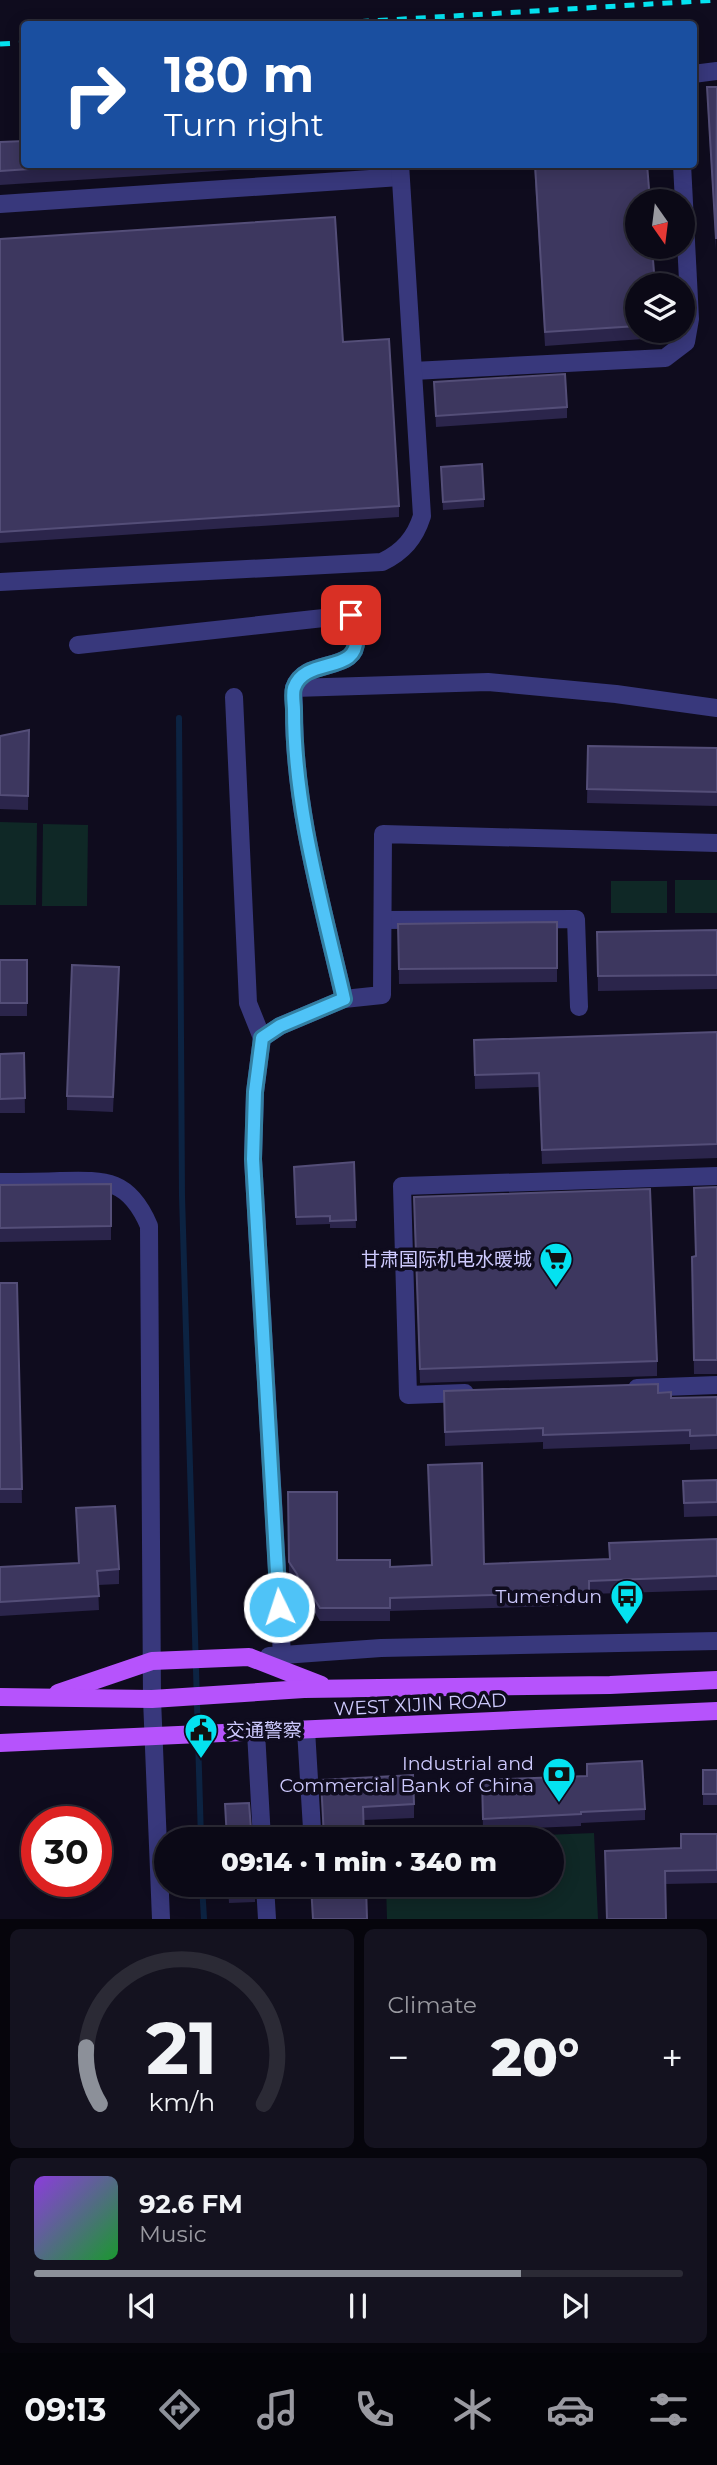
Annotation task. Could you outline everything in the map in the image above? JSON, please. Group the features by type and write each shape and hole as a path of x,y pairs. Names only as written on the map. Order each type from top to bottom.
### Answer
{"main road":[{"path":"45,1697 152,1661 249,1657 331,1689"},
{"name":"WEST XIJIN ROAD","path":"0,1697 160,1698 331,1689 610,1685 717,1680"},
{"name":"WEST XIJIN ROAD","path":"0,1743 717,1711"}],"street":[{"path":"697,74 717,71"},
{"path":"413,371 664,358 686,342 690,318 682,168"},
{"path":"0,204 400,171 422,516 412,540 394,557 382,562 0,582"},
{"path":"78,645 351,615 355,621 358,647 350,659 307,672 294,688 294,751 303,816 344,999"},
{"path":"294,688 488,682 616,694 717,708"},
{"path":"233,697 248,1003 262,1038 255,1092 253,1159 282,1656"},
{"path":"262,1038 280,1026 344,999 383,995 383,834 717,843"},
{"path":"384,920 576,919 579,1007"},
{"path":"489,1392 408,1395 402,1186 717,1176"},
{"path":"0,1182 99,1180 116,1186 131,1196 142,1209 149,1226 152,1661 160,1698 162,1737 161,1919"},
{"path":"623,1388 717,1385"},
{"path":"249,1657 381,1648 717,1641"},
{"path":"306,1730 312,1827"},
{"path":"256,1732 261,1827"},
{"path":"266,1897 267,1919"}],"green space":[{"path":"0,822 37,823 36,905 0,905"},
{"path":"43,824 88,825 87,906 42,906"},
{"path":"675,880 717,880 717,913 675,913"},
{"path":"611,881 667,881 667,913 611,913"},
{"path":"594,1833 598,1919 387,1919 386,1897 564,1897 564,1834"}],"building":[{"path":"707,87 717,87 716,239"},
{"path":"21,141 21,168 45,168 0,171 0,142"},
{"path":"535,168 647,168 649,189 625,189 625,259 653,259 654,273 625,273 625,327 545,332"},
{"path":"335,217 343,342 389,339 399,506 0,532 0,239"},
{"path":"565,374 567,407 436,416 434,382"},
{"path":"482,464 484,499 443,502 441,467"},
{"path":"29,730 28,796 0,795 0,736"},
{"path":"588,746 717,748 717,792 587,789"},
{"path":"557,922 557,968 399,969 398,924"},
{"path":"717,930 717,975 598,976 597,932"},
{"path":"0,960 27,960 27,1003 0,1003"},
{"path":"72,965 119,967 113,1097 67,1096"},
{"path":"717,1032 717,1144 542,1150 539,1073 475,1075 474,1040"},
{"path":"24,1053 25,1098 0,1099 0,1054"},
{"path":"354,1162 356,1220 330,1221 330,1216 296,1217 294,1167"},
{"path":"111,1184 111,1226 0,1228 0,1185"},
{"path":"717,1187 717,1360 694,1360 694,1188"},
{"path":"650,1189 657,1361 420,1369 414,1197"},
{"path":"0,1283 17,1283 22,1489 0,1489"},
{"path":"658,1384 658,1393 671,1392 671,1398 717,1397 717,1435 690,1436 690,1430 543,1435 543,1428 445,1432 444,1391"},
{"path":"482,1463 484,1564 610,1559 609,1543 717,1539 717,1576 589,1581 589,1592 390,1598 390,1608 320,1608 315,1600 304,1593 289,1562 288,1492 337,1492 337,1560 390,1560 390,1567 432,1565 428,1465"},
{"path":"717,1480 717,1502 684,1503 683,1481"},
{"path":"115,1506 119,1569 97,1571 99,1596 0,1602 0,1567 79,1563 76,1508"},
{"path":"642,1761 645,1809 483,1819 482,1780 587,1776 587,1764"},
{"path":"703,1770 717,1770 717,1794 703,1794"},
{"path":"413,1775 414,1804 363,1807 364,1827 323,1827 321,1780"},
{"path":"249,1803 251,1827 226,1827 225,1804"},
{"path":"681,1834 717,1834 717,1870 665,1871 666,1919 607,1919 605,1851 681,1848"},
{"path":"312,1897 366,1897 367,1919 313,1919"}],"waterway":[{"path":"179,718 182,1196 201,1827"},
{"path":"203,1897 204,1919"}],"railway":[{"path":"370,21 717,0"},
{"path":"0,44 21,43"}],"place":[{"name":"甘肃国际机电水暖城","path":"556,1289"},
{"name":"Tumendun","path":"627,1626"},
{"name":"交通警察","path":"201,1760"},
{"name":"Industrial and Commercial Bank of China","path":"559,1804"}],"route":[{"path":"279,1607 253,1159 255,1092 262,1038 280,1026 344,999 303,816 294,751 294,688 307,672 350,659 358,647 355,621 351,615"}]}
